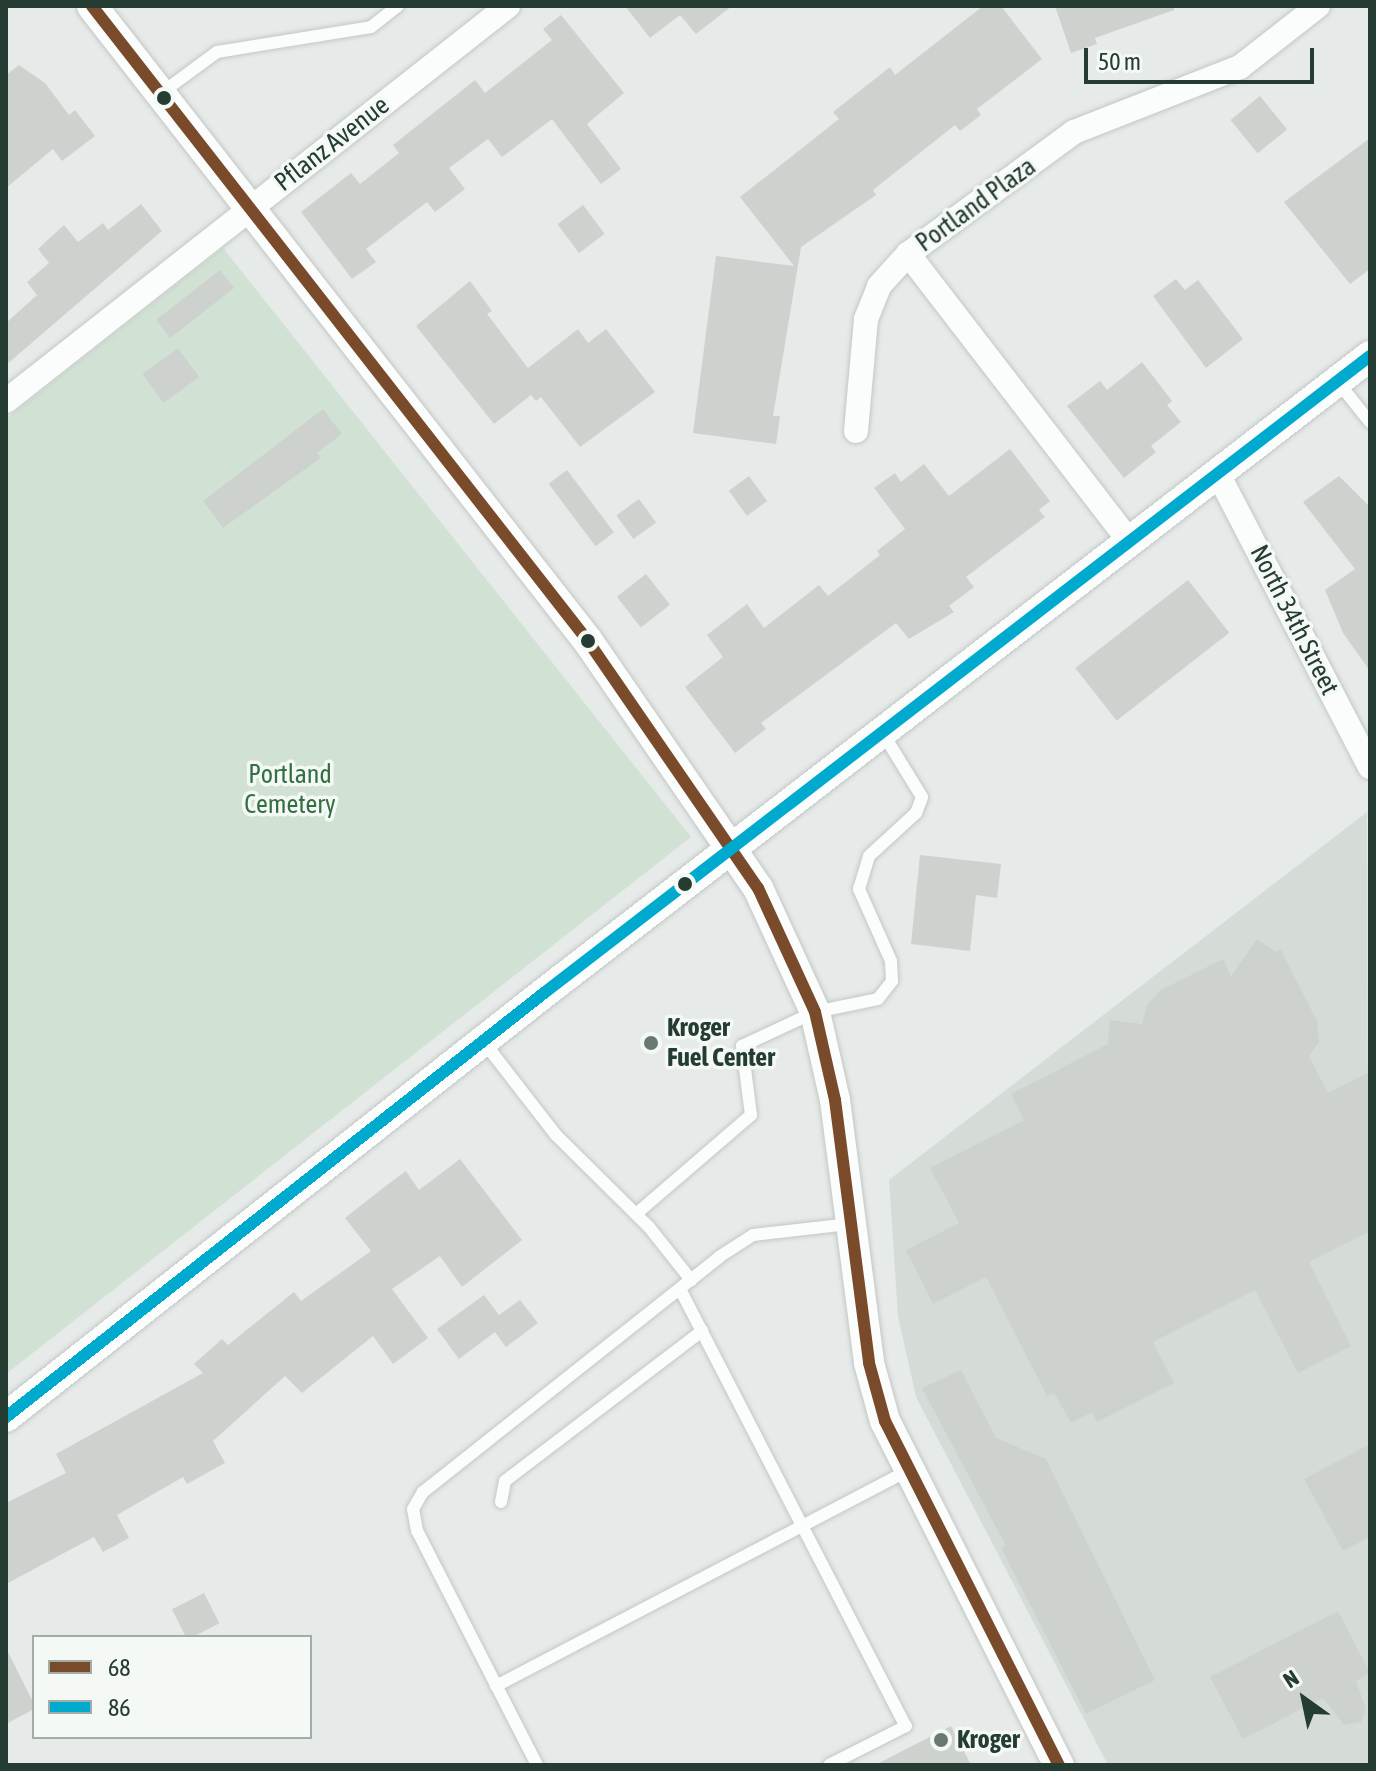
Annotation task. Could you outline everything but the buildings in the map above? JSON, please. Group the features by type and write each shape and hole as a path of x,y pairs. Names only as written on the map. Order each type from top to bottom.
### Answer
{"street":[{"path":"92,6 588,641 735,848 776,919 815,1012 835,1100 869,1363 885,1421 1059,1765"},
{"name":"Pflanz Avenue","path":"6,401 508,6"},
{"name":"Portland Plaza","path":"1130,542 908,254 1074,132 1240,67 1318,6"},
{"path":"856,431 869,309 879,286 908,254"},
{"path":"6,1417 483,1041 1370,356"},
{"name":"North 34th Street","path":"1218,474 1370,767"}],"lane":[{"path":"160,94 217,52 371,27 398,6"},
{"path":"1337,381 1370,422"},
{"path":"636,1214 751,1115 742,1046 815,1012 878,999 892,981 891,961 859,889 869,856 916,813 922,797 882,732"},
{"path":"483,1041 556,1135 636,1214 691,1280"},
{"path":"537,1765 417,1531 413,1509 423,1492 691,1280 753,1235 852,1224"},
{"path":"680,1289 906,1726 829,1765"},
{"path":"501,1502 505,1481 702,1331"},
{"path":"496,1686 909,1471"}],"shaded area":[{"path":"1367,812 1370,1765 1108,1765 916,1397 898,1316 889,1180"}],"green space":[{"name":"Portland Cemetery","path":"223,248 691,837 6,1374 6,419"}],"transit line":[{"name":"68","path":"92,6 588,641 758,888 815,1012 835,1100 869,1363 885,1421 1059,1765"},
{"name":"86","path":"6,1417 544,993 1370,356"}],"place":[{"name":"Kroger Fuel Center","path":"651,1043"},
{"name":"Kroger","path":"941,1740"}]}
